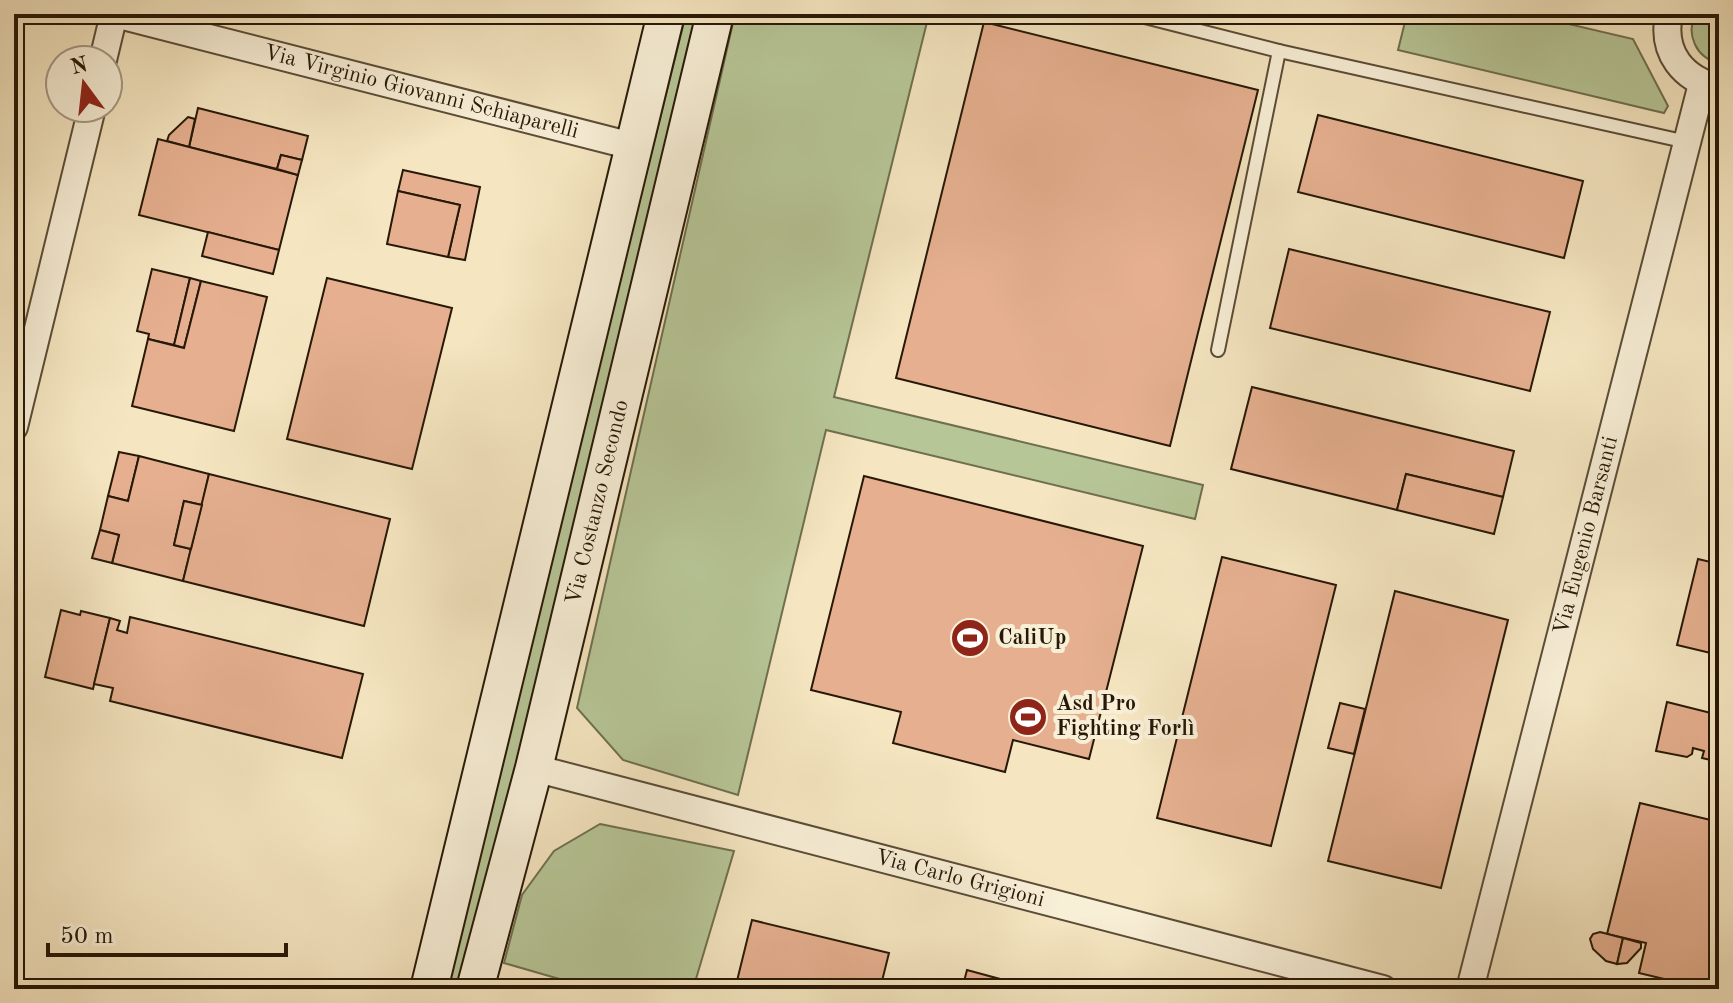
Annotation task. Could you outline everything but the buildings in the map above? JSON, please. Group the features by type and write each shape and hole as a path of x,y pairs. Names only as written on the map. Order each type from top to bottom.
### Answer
{"street":[{"path":"107,44 115,14"},
{"name":"Via Virginio Giovanni Schiaparelli","path":"115,14 632,146"},
{"path":"429,989 666,14"},
{"name":"Via Costanzo Secondo","path":"480,988 715,14"},
{"path":"1669,14 1669,45 1677,63 1692,78 1711,86"},
{"name":"Via Eugenio Barsanti","path":"1470,989 1687,142 1711,86"},
{"path":"14,427 88,124"},
{"name":"Via Carlo Grigioni","path":"534,768 1383,989"}],"lane":[{"path":"1133,14 1279,51 1687,142"},
{"path":"1218,350 1279,51"}],"green space":[{"path":"686,14 703,14 461,989 443,989"},
{"path":"735,14 929,14 834,397 1203,485 1195,519 826,430 738,795 623,760 577,708"},
{"path":"1407,14 1526,14 1633,39 1668,106 1664,113 1398,50"},
{"path":"1695,14 1719,14 1719,63 1704,56 1695,44 1692,30"},
{"path":"600,824 734,851 693,989 594,989 504,963 522,895 554,851"}],"place":[{"name":"CaliUp","path":"970,638"},
{"name":"Asd Pro Fighting Forlì","path":"1028,717"}]}
